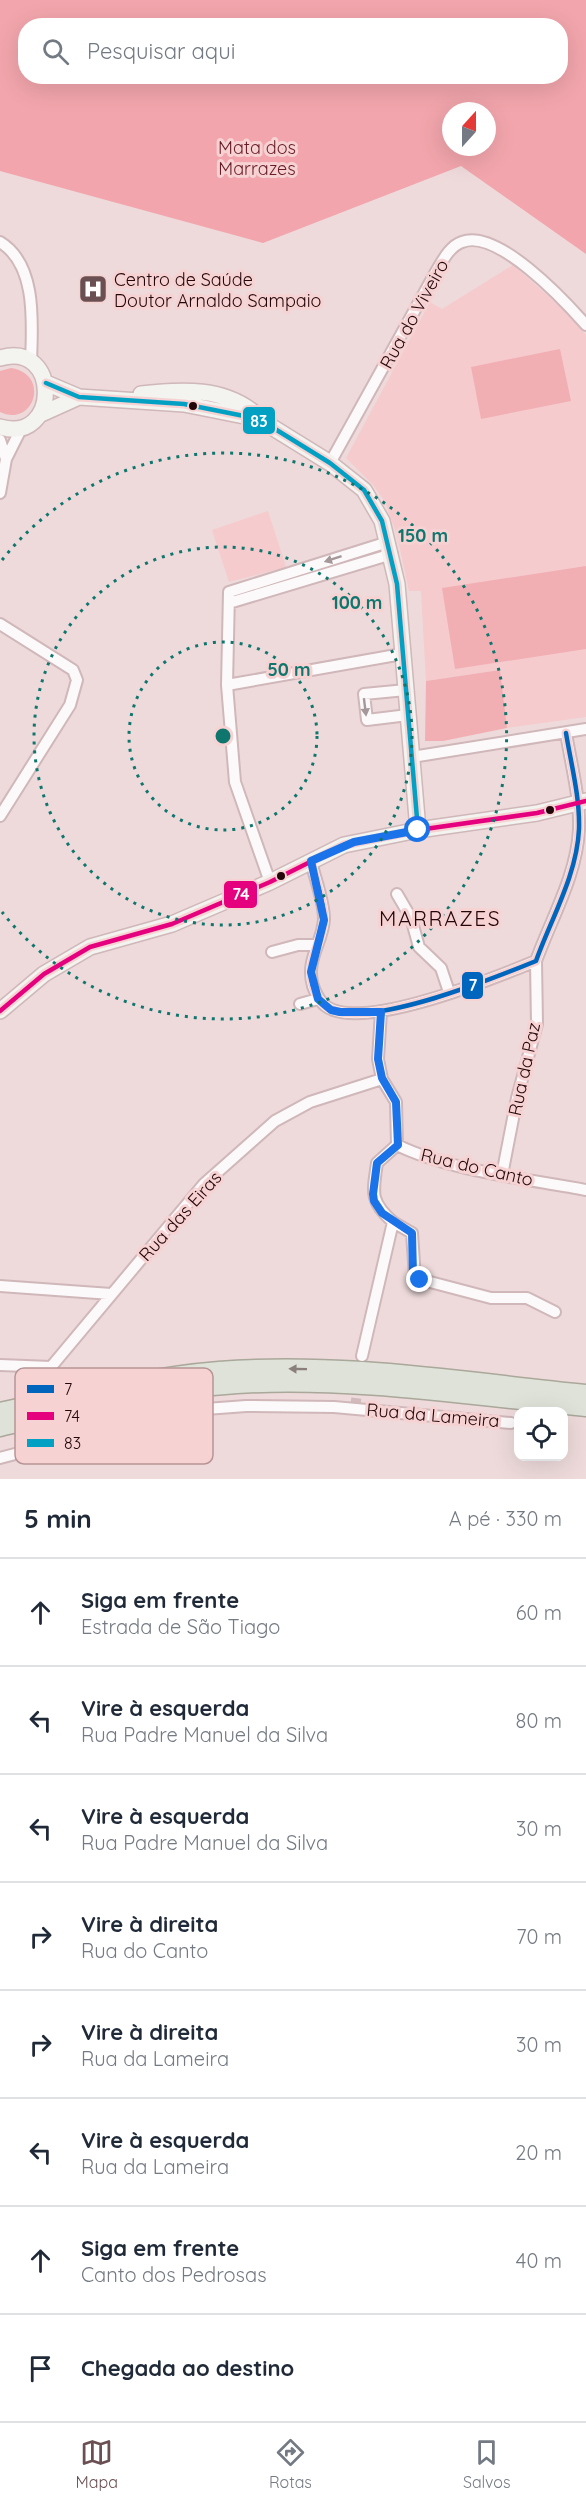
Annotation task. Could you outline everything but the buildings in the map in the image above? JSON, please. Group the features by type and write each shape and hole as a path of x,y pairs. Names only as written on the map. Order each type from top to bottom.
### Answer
{"highway":[{"path":"213,1373 264,1369 353,1372 586,1394"},
{"path":"213,1388 273,1383 335,1384 586,1407"},
{"path":"0,1412 15,1409"},
{"path":"0,1426 15,1423"}],"main road":[{"path":"8,358 31,363 46,383 79,397 121,398 208,407 233,412 267,424 330,463 356,482 371,498 390,548 397,584 418,830"},
{"path":"39,415 47,397 46,383"},
{"path":"0,427 22,427 39,415 79,397"},
{"path":"0,1011 44,974 90,947 111,939 172,924 270,882 354,842 418,830 537,813 582,802"}],"street":[{"name":"Rua do Viveiro","path":"330,463 437,270 447,254 463,241 480,240 496,246 534,274 586,325"},
{"path":"0,242 14,255 25,279 32,313 31,363"},
{"path":"8,358 32,340"},
{"path":"0,493 6,459 22,427"},
{"path":"0,440 6,459"},
{"path":"270,882 235,782 227,685 229,592 390,548"},
{"path":"0,624 73,670 77,680 70,705 0,816"},
{"path":"227,685 402,654"},
{"path":"406,690 364,694 367,720 408,715"},
{"path":"412,757 586,729"},
{"path":"311,861 324,920 311,972 318,999 331,1010 381,1012 486,981 536,961 573,867 583,831 582,802 566,733"},
{"path":"397,894 411,918 419,947 441,968 449,992"},
{"path":"272,952 298,945 316,945"},
{"name":"Rua da Paz","path":"502,1175 517,1098 537,1024 536,961"},
{"path":"300,1004 318,999"},
{"name":"Rua do Canto","path":"381,1012 378,1059 382,1078 396,1102 398,1145 416,1154 502,1175 586,1190"},
{"name":"Rua das Eiras","path":"0,1365 51,1367 204,1184 275,1121 310,1102 382,1078"},
{"path":"398,1145 377,1163 373,1194 382,1213 412,1233 415,1278 492,1298 527,1298 555,1312"},
{"path":"362,1356 393,1222"},
{"path":"0,1286 111,1294"},
{"name":"Rua da Lameira","path":"213,1408 246,1406 355,1408 511,1423"},
{"name":"Rua da Lameira","path":"0,1458 15,1454"}],"shaded area":[{"path":"513,265 562,308 586,335 586,717 507,728 500,670 426,681 421,591 409,591 397,535 385,502 374,486 346,458 430,302 442,309"},
{"path":"560,349 571,401 481,419 471,367"},
{"path":"11,368 23,372 31,380 34,389 29,407 22,413 12,415 0,412 0,371"},
{"path":"268,511 286,567 229,582 212,530"},
{"path":"586,566 586,649 455,669 442,588"},
{"path":"500,670 507,728 443,741 425,741 426,681"}],"green space":[{"name":"Mata dos Marrazes","path":"0,0 586,0 586,254 461,166 263,243 0,171"}],"tunnel":[{"path":"355,1408 362,1356"}],"transit line":[{"name":"83","path":"46,383 79,397 184,404 249,417 267,424 330,463 364,490 382,521 397,584 418,830"},
{"name":"7","path":"311,861 324,912 323,927 313,959 311,977 318,997 323,1004 333,1010 352,1013 377,1012 405,1006 464,989 536,961 568,880 577,846 578,805 566,733"},
{"name":"74","path":"0,1011 44,974 90,947 172,924 270,882 344,845 418,830 537,813 586,801"}],"place":[{"name":"Centro de Saúde Doutor Arnaldo Sampaio","path":"93,289"}],"district":[{"name":"MARRAZES","path":"440,918"}],"route":[{"path":"418,830 354,842 311,861 324,920 317,939 311,972 312,984 318,999 331,1010 381,1012 378,1059 382,1078 396,1102 398,1145 381,1157 377,1163 374,1201 382,1213 412,1233 413,1275 420,1280"}]}
